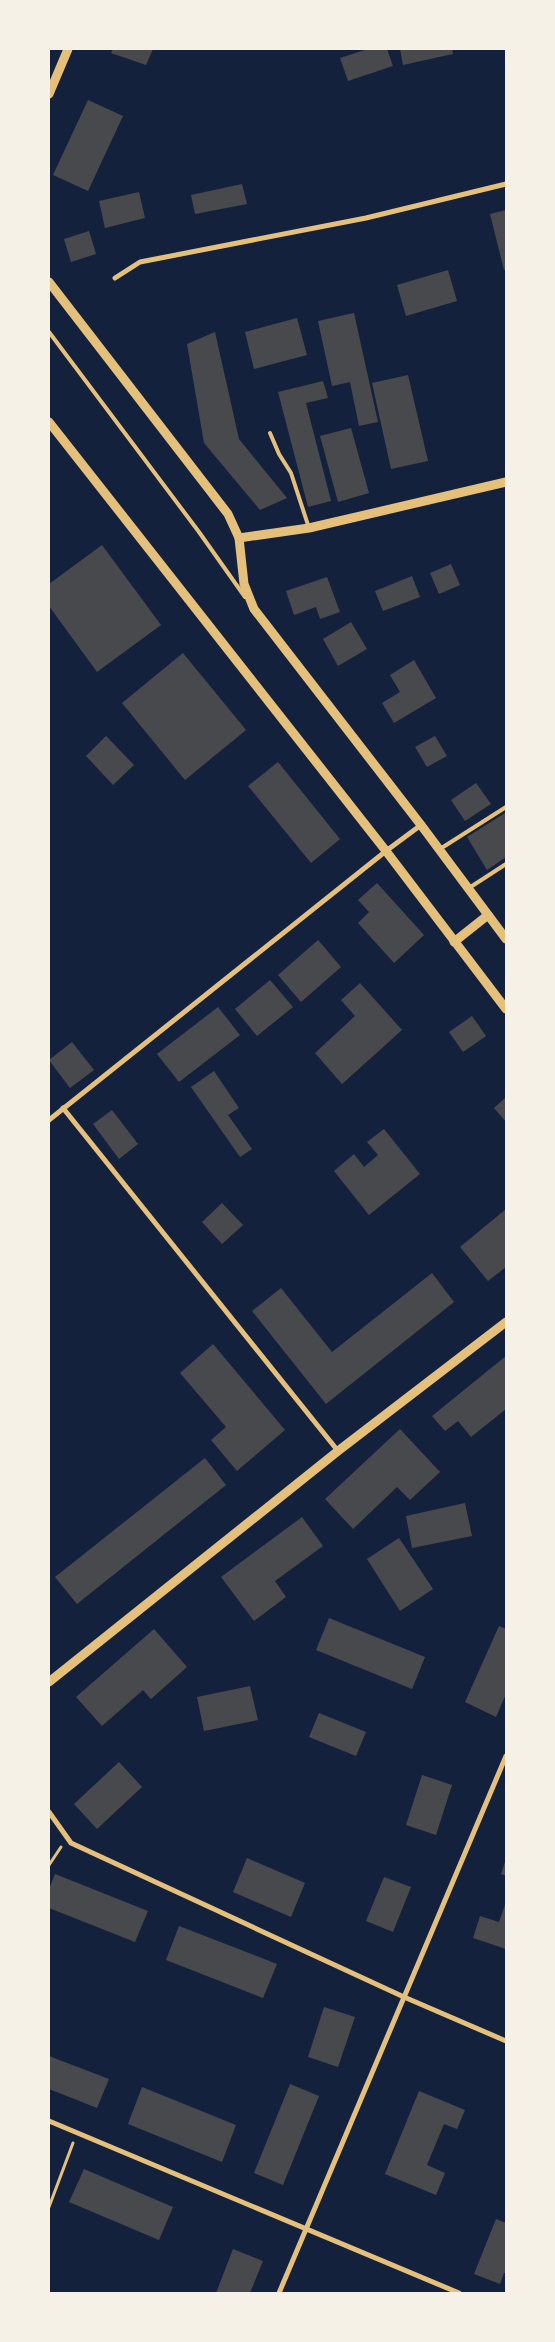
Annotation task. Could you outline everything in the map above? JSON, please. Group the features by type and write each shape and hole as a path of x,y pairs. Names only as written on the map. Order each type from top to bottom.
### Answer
{"street":[{"path":"49,94 68,49"},
{"path":"115,278 140,262 366,218 506,184"},
{"path":"49,282 221,504 236,529 239,538 244,584 254,609 440,849 506,939"},
{"path":"49,422 386,851 506,1009"},
{"path":"239,538 309,528 506,482"},
{"path":"49,1120 421,825"},
{"path":"454,942 488,915"},
{"path":"63,1108 338,1451"},
{"path":"49,1682 338,1451 506,1322"},
{"path":"279,2293 504,1767 506,1756"},
{"path":"49,1812 71,1844 404,1997 506,2041"},
{"path":"49,2121 459,2293"}],"lane":[{"path":"49,332 199,532 254,609"},
{"path":"270,433 278,454 291,473 309,528"},
{"path":"440,849 506,807"},
{"path":"469,888 506,864"}],"path":[{"path":"49,1865 67,1838"},
{"path":"49,2207 77,2133"}],"building":[{"path":"113,49 153,49 146,65 111,53"},
{"path":"368,49 387,49 393,66 348,81 340,58"},
{"path":"400,49 452,49 453,54 403,65"},
{"path":"88,100 123,116 88,191 53,175"},
{"path":"242,184 247,204 195,214 191,195"},
{"path":"139,192 145,218 105,228 99,201"},
{"path":"506,210 506,269 504,270 490,214"},
{"path":"89,231 96,254 71,262 64,239"},
{"path":"448,270 457,301 406,316 397,285"},
{"path":"354,313 378,422 359,426 350,382 332,386 318,321"},
{"path":"297,318 307,355 254,369 245,332"},
{"path":"215,332 239,439 287,498 260,510 204,443 187,344"},
{"path":"408,375 428,461 391,469 372,383"},
{"path":"323,381 328,398 306,403 331,501 308,507 278,392"},
{"path":"351,428 369,493 338,502 320,436"},
{"path":"102,545 161,625 97,672 49,606 49,584"},
{"path":"451,564 460,585 439,594 430,573"},
{"path":"412,576 420,597 383,611 375,591"},
{"path":"327,577 340,612 320,619 316,607 294,615 286,591"},
{"path":"351,622 367,649 338,666 323,639"},
{"path":"183,653 246,730 185,780 122,703"},
{"path":"414,660 436,698 394,723 382,703 400,692 390,675"},
{"path":"106,736 134,765 113,785 86,756"},
{"path":"435,736 447,756 427,767 415,747"},
{"path":"278,762 340,839 311,863 248,786"},
{"path":"476,783 491,804 465,821 451,800"},
{"path":"505,813 506,857 487,870 467,837"},
{"path":"377,883 424,935 394,963 358,923 369,912 358,900"},
{"path":"318,940 341,967 301,1002 278,975"},
{"path":"270,980 293,1007 257,1036 235,1009"},
{"path":"360,983 402,1030 342,1084 315,1053 355,1016 341,1000"},
{"path":"218,1007 240,1035 179,1082 157,1054"},
{"path":"472,1016 486,1036 463,1052 449,1032"},
{"path":"72,1042 94,1070 70,1088 49,1060"},
{"path":"214,1071 239,1108 228,1115 252,1149 240,1157 191,1087"},
{"path":"506,1097 506,1122 494,1108"},
{"path":"112,1110 138,1144 119,1159 93,1124"},
{"path":"384,1129 420,1174 369,1215 334,1171 354,1154 364,1167 378,1155 367,1142"},
{"path":"222,1203 243,1225 222,1244 202,1222"},
{"path":"506,1209 506,1267 488,1281 460,1247"},
{"path":"432,1273 454,1302 326,1404 252,1311 281,1288 332,1352"},
{"path":"213,1344 285,1430 237,1471 211,1440 226,1427 180,1373"},
{"path":"506,1356 506,1409 471,1437 458,1421 445,1431 432,1416"},
{"path":"400,1429 440,1472 410,1500 397,1487 353,1529 325,1499"},
{"path":"205,1458 226,1485 77,1604 55,1577"},
{"path":"465,1503 472,1536 412,1548 406,1516"},
{"path":"302,1517 323,1546 275,1581 286,1597 254,1621 221,1577"},
{"path":"399,1538 433,1589 400,1611 367,1559"},
{"path":"329,1618 425,1657 412,1689 316,1650"},
{"path":"499,1626 506,1629 506,1694 496,1717 465,1702"},
{"path":"154,1629 187,1667 151,1699 143,1690 102,1726 76,1697"},
{"path":"250,1686 258,1720 204,1731 197,1697"},
{"path":"319,1713 366,1732 356,1756 309,1737"},
{"path":"119,1762 142,1787 97,1829 74,1804"},
{"path":"422,1775 452,1785 436,1835 406,1825"},
{"path":"247,1858 305,1883 291,1917 233,1892"},
{"path":"506,1859 506,1876 501,1874"},
{"path":"55,1874 148,1911 135,1942 49,1908 49,1889"},
{"path":"384,1877 411,1887 393,1932 366,1921"},
{"path":"506,1902 506,1949 473,1938 480,1916 499,1922"},
{"path":"179,1926 277,1964 263,1998 166,1960"},
{"path":"324,2007 355,2017 338,2067 308,2057"},
{"path":"49,2056 109,2079 97,2108 49,2089"},
{"path":"290,2084 319,2096 283,2185 254,2173"},
{"path":"142,2087 236,2125 222,2162 128,2124"},
{"path":"419,2091 465,2110 457,2129 444,2124 427,2165 445,2173 436,2195 385,2174"},
{"path":"84,2169 173,2207 159,2240 69,2202"},
{"path":"496,2219 506,2223 506,2273 504,2273 500,2284 474,2274"},
{"path":"233,2249 263,2261 250,2293 216,2293"}]}
